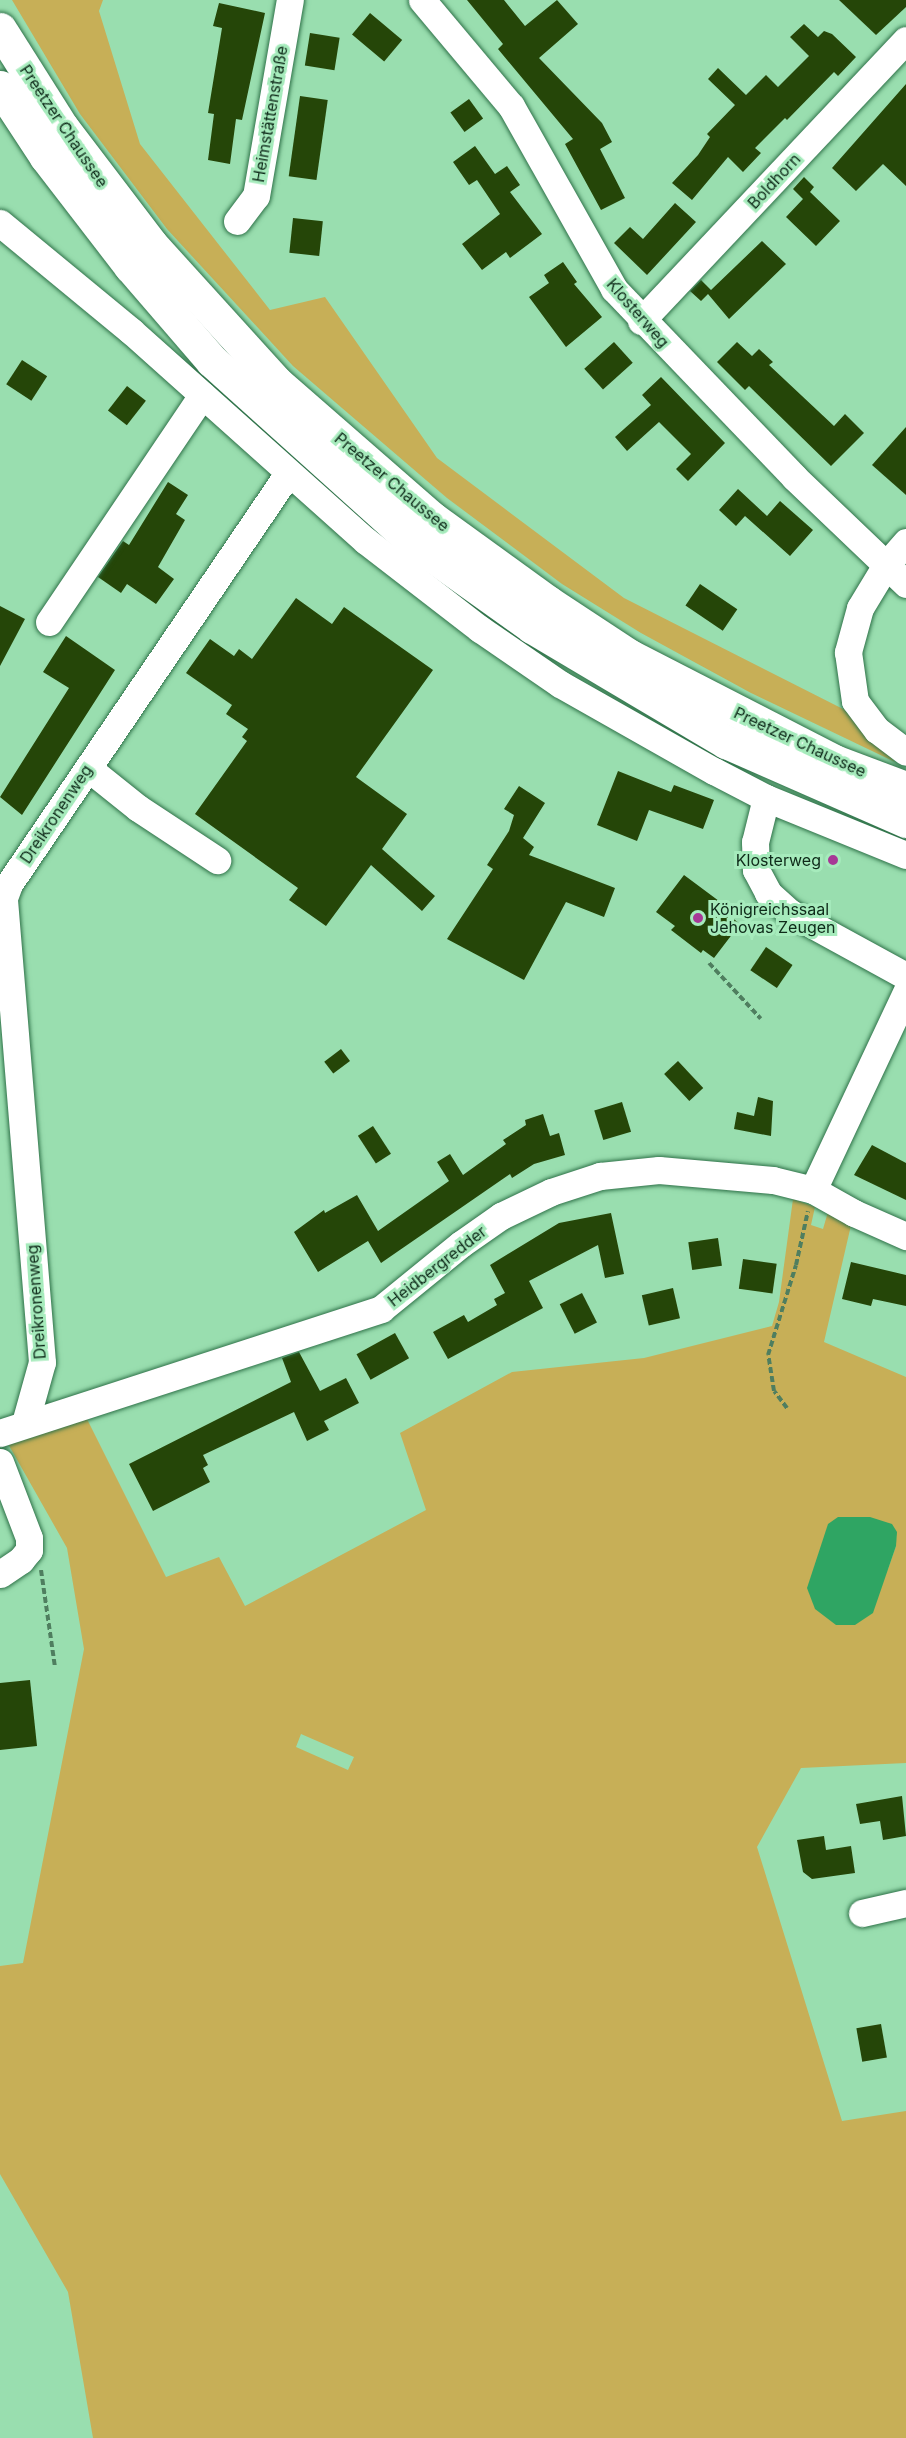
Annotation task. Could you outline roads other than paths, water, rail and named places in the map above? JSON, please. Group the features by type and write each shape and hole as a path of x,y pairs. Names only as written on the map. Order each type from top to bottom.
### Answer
{"highway":[{"name":"Preetzer Chaussee","path":"0,29 62,127 151,244 276,382 432,518 548,602 630,656 834,760 906,788"},
{"name":"Preetzer Chaussee","path":"0,87 46,157 130,266 212,361 413,542 532,627 726,742 906,821"}],"street":[{"name":"Heimstättenstraße","path":"237,221 256,196 290,0"},
{"name":"Klosterweg","path":"422,0 511,106 614,289 641,321 794,477 906,584"},
{"name":"Boldhorn","path":"641,321 906,40"},
{"path":"0,223 202,395 288,474 421,585 560,684 766,798 906,855"},
{"path":"49,622 202,395"},
{"name":"Dreikronenweg","path":"25,1423 42,1362 9,1077 4,898 9,884 288,474"},
{"path":"906,542 886,565 854,620 849,669 855,701 865,716 906,752"},
{"path":"88,768 138,808 217,860"},
{"path":"766,798 755,842 756,870 768,893 789,912 906,976"},
{"path":"813,1190 906,992"},
{"name":"Heidbergredder","path":"0,1433 381,1309 461,1244 501,1216 551,1192 600,1176 659,1170 773,1180 813,1190 854,1214 906,1236"},
{"path":"0,1462 29,1538 29,1550 0,1574"},
{"path":"862,1913 906,1903"}],"place":[{"name":"Klosterweg","path":"833,860"},
{"name":"Königreichssaal Jehovas Zeugen","path":"698,918"}]}
